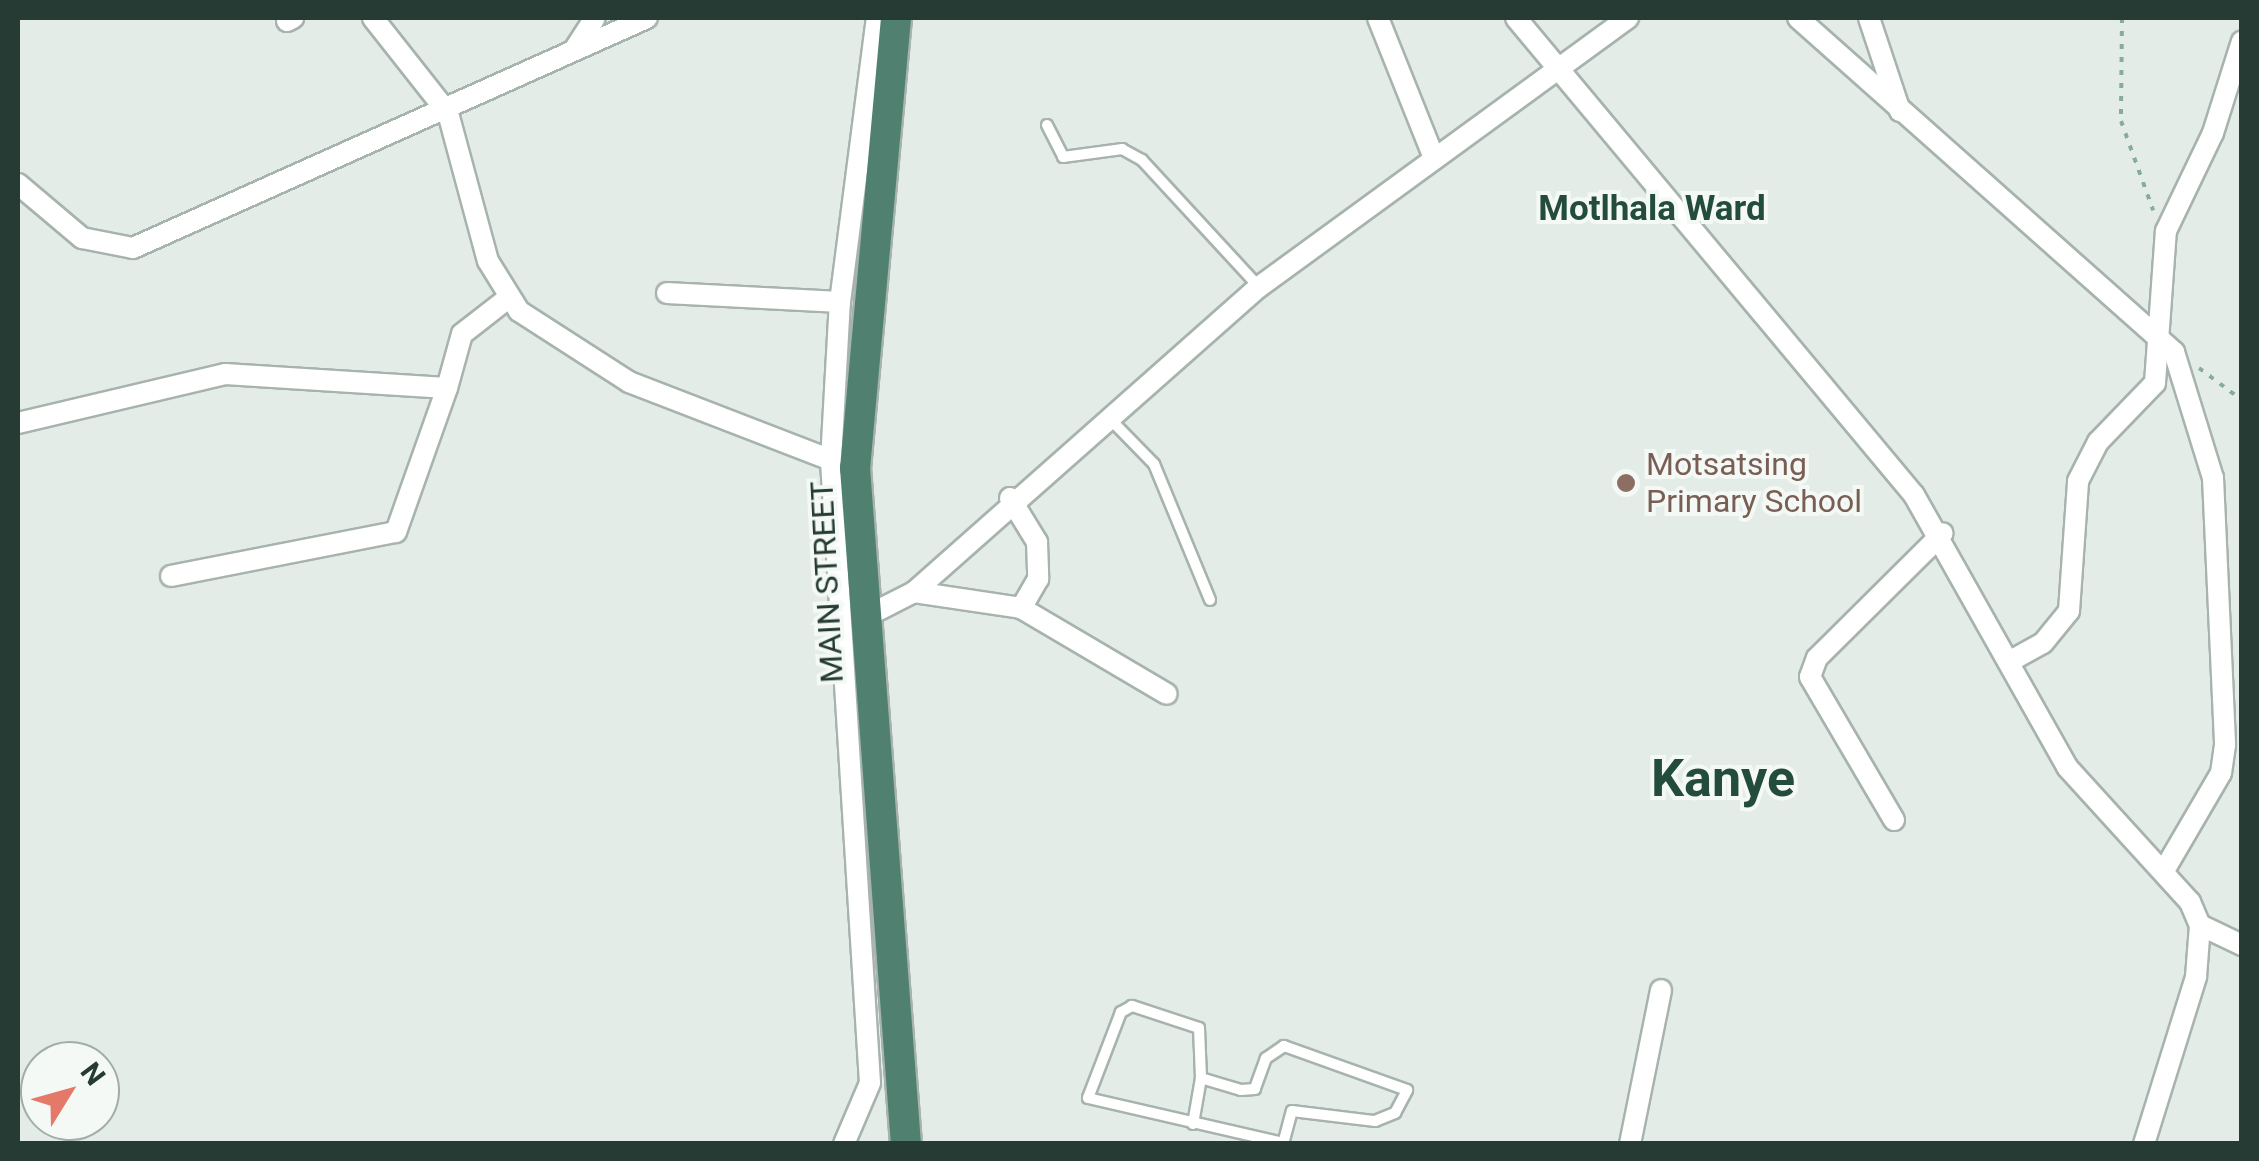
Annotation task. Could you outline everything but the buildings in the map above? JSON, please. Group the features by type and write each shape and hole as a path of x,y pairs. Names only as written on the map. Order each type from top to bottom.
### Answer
{"highway":[{"name":"MAIN STREET","path":"896,18 843,464 863,618 906,1144"}],"street":[{"path":"373,18 448,113 488,261 508,298 554,339 628,382 843,464"},
{"path":"574,50 594,18"},
{"path":"18,184 82,238 132,248 448,113 647,18"},
{"path":"844,1144 870,1083 843,464 840,302 877,18"},
{"path":"1378,18 1434,158"},
{"path":"1516,18 1942,533 2014,659 2067,767 2165,869 2200,925 2242,945"},
{"path":"863,618 914,592 1010,498 1113,422 1260,286 1556,66 1628,18"},
{"path":"1798,18 1901,114 2158,328 2174,352 2213,478 2225,745 2221,773 2165,869"},
{"path":"1869,18 1901,114"},
{"path":"2014,659 2043,643 2069,610 2078,481 2098,442 2155,383 2166,231 2213,133 2242,41"},
{"path":"667,293 840,302"},
{"path":"171,576 396,532 448,388 462,334 508,298"},
{"path":"18,423 225,374 448,388"},
{"path":"1010,498 1036,542 1038,579 1020,608"},
{"path":"1894,820 1810,676 1817,658 1942,533"},
{"path":"914,592 1020,608 1167,694"},
{"path":"2144,1144 2196,977 2200,925"},
{"path":"1630,1144 1662,990"}],"lane":[{"path":"1048,125 1063,157 1122,149 1142,160 1260,286"},
{"path":"1113,422 1154,464 1210,600"},
{"path":"1194,1124 1201,1078 1199,1028 1132,1006 1086,1084 1099,1105 1283,1143 1292,1111 1374,1121 1396,1113 1407,1090 1284,1046 1266,1058 1255,1089 1201,1078"}],"path":[{"path":"2122,18 2115,59 2130,166 2166,231"},
{"path":"2174,352 2242,400"}],"place":[{"name":"Motsatsing Primary School","path":"1626,483"}],"district":[{"name":"Motlhala Ward","path":"1652,209"},
{"name":"Kanye","path":"1723,779"}]}
